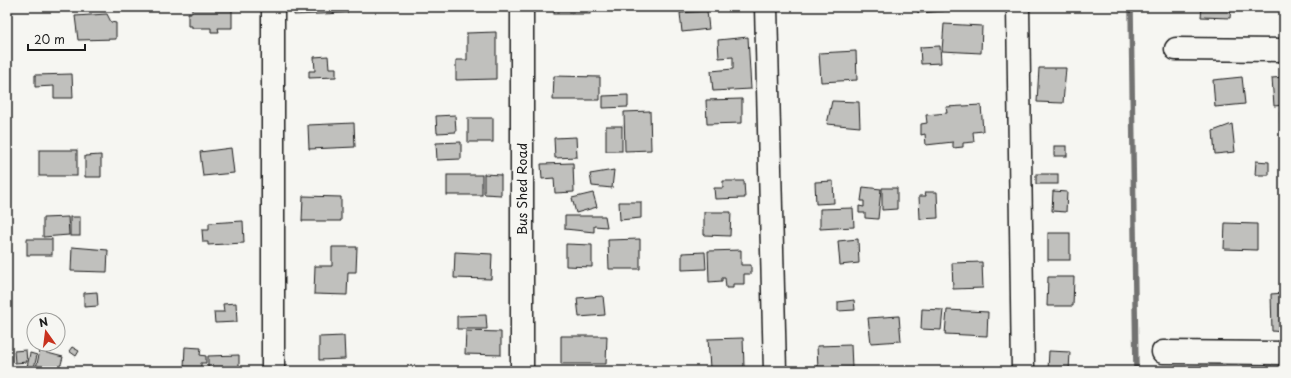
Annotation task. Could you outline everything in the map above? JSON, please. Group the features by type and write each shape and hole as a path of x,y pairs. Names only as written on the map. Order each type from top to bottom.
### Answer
{"street":[{"path":"273,7 273,371"},
{"name":"Bus Shed Road","path":"522,7 522,371"},
{"path":"766,7 775,371"},
{"path":"1018,7 1023,371"},
{"path":"1176,49 1284,50"},
{"path":"1163,352 1284,353"}],"building":[{"path":"192,7 232,7 232,28 218,28 219,32 211,32 211,28 192,28 192,26 188,26 188,13 192,13"},
{"path":"294,7 347,7 347,13 294,15"},
{"path":"363,7 384,7 363,8"},
{"path":"444,7 487,7 487,9 444,9"},
{"path":"554,7 590,7 590,14 554,14"},
{"path":"918,7 944,7 944,11 918,13"},
{"path":"1202,7 1231,7 1230,18 1201,17"},
{"path":"707,11 709,29 682,32 680,13"},
{"path":"107,14 111,22 116,23 116,39 78,40 75,16"},
{"path":"944,24 982,26 981,53 942,51"},
{"path":"496,32 496,79 456,80 456,60 467,60 467,33"},
{"path":"748,37 751,89 713,91 711,71 733,69 733,57 719,58 718,40"},
{"path":"940,46 941,63 921,64 920,47"},
{"path":"856,51 857,80 821,82 819,53"},
{"path":"328,56 329,68 336,68 336,77 309,78 309,71 315,71 314,57"},
{"path":"1039,68 1066,68 1063,103 1037,102"},
{"path":"72,74 73,98 54,98 54,86 35,87 35,75"},
{"path":"554,76 600,77 600,100 553,100"},
{"path":"1242,77 1245,104 1215,107 1213,80"},
{"path":"1284,77 1284,105 1274,106 1272,78"},
{"path":"628,95 628,107 603,108 603,96"},
{"path":"742,99 742,123 707,124 706,100"},
{"path":"832,101 859,102 860,127 827,124"},
{"path":"981,105 983,131 973,132 974,142 963,143 963,147 953,148 953,142 926,145 925,134 921,135 921,124 927,123 926,115 947,113 946,107"},
{"path":"650,111 651,150 625,151 624,112"},
{"path":"1280,112 1284,112 1284,140 1281,140"},
{"path":"455,115 456,132 437,133 436,116"},
{"path":"468,118 493,118 493,142 468,142"},
{"path":"354,123 355,147 309,149 308,125"},
{"path":"1232,124 1235,152 1215,154 1213,131"},
{"path":"606,126 622,126 622,151 606,151"},
{"path":"576,137 577,157 555,158 554,138"},
{"path":"461,142 461,159 437,160 436,143"},
{"path":"1054,146 1067,146 1067,156 1054,156"},
{"path":"231,148 234,173 203,176 200,152"},
{"path":"39,150 77,150 77,176 39,176"},
{"path":"101,155 101,177 85,177 85,156"},
{"path":"1256,161 1269,162 1269,175 1255,175"},
{"path":"573,163 574,192 555,193 554,178 542,179 541,164"},
{"path":"614,170 612,188 592,186 590,174"},
{"path":"484,174 501,175 501,195 484,194"},
{"path":"1036,174 1058,174 1058,184 1036,184"},
{"path":"447,175 482,175 482,195 447,195"},
{"path":"723,181 744,181 745,198 715,199 714,188 723,188"},
{"path":"833,181 834,203 816,204 815,182"},
{"path":"863,187 881,189 878,219 865,218 865,213 859,213 859,206 864,207 864,201 861,201"},
{"path":"882,188 897,188 897,209 882,210"},
{"path":"1053,191 1067,192 1066,212 1052,211"},
{"path":"925,192 937,192 938,218 920,219 919,196 926,196"},
{"path":"593,193 597,207 576,213 572,198"},
{"path":"303,196 341,197 341,221 302,221"},
{"path":"619,202 641,202 641,218 620,220"},
{"path":"853,208 854,227 820,229 820,209"},
{"path":"704,212 731,212 730,236 704,235"},
{"path":"565,216 605,216 607,227 594,226 594,232 565,229"},
{"path":"68,217 69,235 43,237 43,218"},
{"path":"70,217 80,217 80,236 70,236"},
{"path":"243,221 244,243 208,245 208,242 203,242 202,230 209,230 209,223"},
{"path":"1225,223 1257,224 1257,250 1224,249"},
{"path":"1048,233 1070,233 1070,260 1048,260"},
{"path":"27,239 52,239 52,255 27,255"},
{"path":"640,239 640,269 609,269 608,240"},
{"path":"858,239 859,263 840,265 838,241"},
{"path":"566,244 592,245 592,267 566,266"},
{"path":"72,247 108,250 107,272 71,271"},
{"path":"332,247 357,247 356,272 348,272 347,295 314,294 315,266 332,266"},
{"path":"741,250 741,265 751,265 751,274 744,274 744,284 733,284 733,288 726,288 725,278 722,278 722,281 709,282 708,251"},
{"path":"455,252 492,254 491,279 454,278"},
{"path":"705,252 706,269 682,270 682,253"},
{"path":"982,262 983,288 953,289 952,263"},
{"path":"1048,277 1074,277 1073,306 1047,306"},
{"path":"97,292 98,306 84,307 84,293"},
{"path":"1284,293 1284,332 1272,331 1271,294"},
{"path":"603,296 605,315 579,317 577,298"},
{"path":"854,300 855,310 838,311 838,302"},
{"path":"236,303 237,322 215,323 214,312 224,312 223,304"},
{"path":"922,309 943,310 941,330 921,329"},
{"path":"947,310 988,312 987,336 945,334"},
{"path":"486,315 487,329 457,329 457,316"},
{"path":"899,316 901,341 871,343 868,318"},
{"path":"466,331 501,332 501,355 465,354"},
{"path":"344,336 345,359 319,360 319,337"},
{"path":"561,336 607,336 606,364 561,364"},
{"path":"743,338 744,367 710,368 708,339"},
{"path":"851,345 852,368 818,369 817,346"},
{"path":"72,347 79,351 76,356 69,351"},
{"path":"185,347 201,348 200,355 206,356 206,363 201,363 201,368 184,367"},
{"path":"26,350 27,362 15,363 14,351"},
{"path":"1049,351 1070,352 1069,371 1048,370"},
{"path":"40,352 63,357 59,371 36,368"},
{"path":"30,353 37,355 34,368 27,367"},
{"path":"239,355 239,371 208,371 208,356"}],"waterway":[{"path":"1131,7 1136,371"}]}
